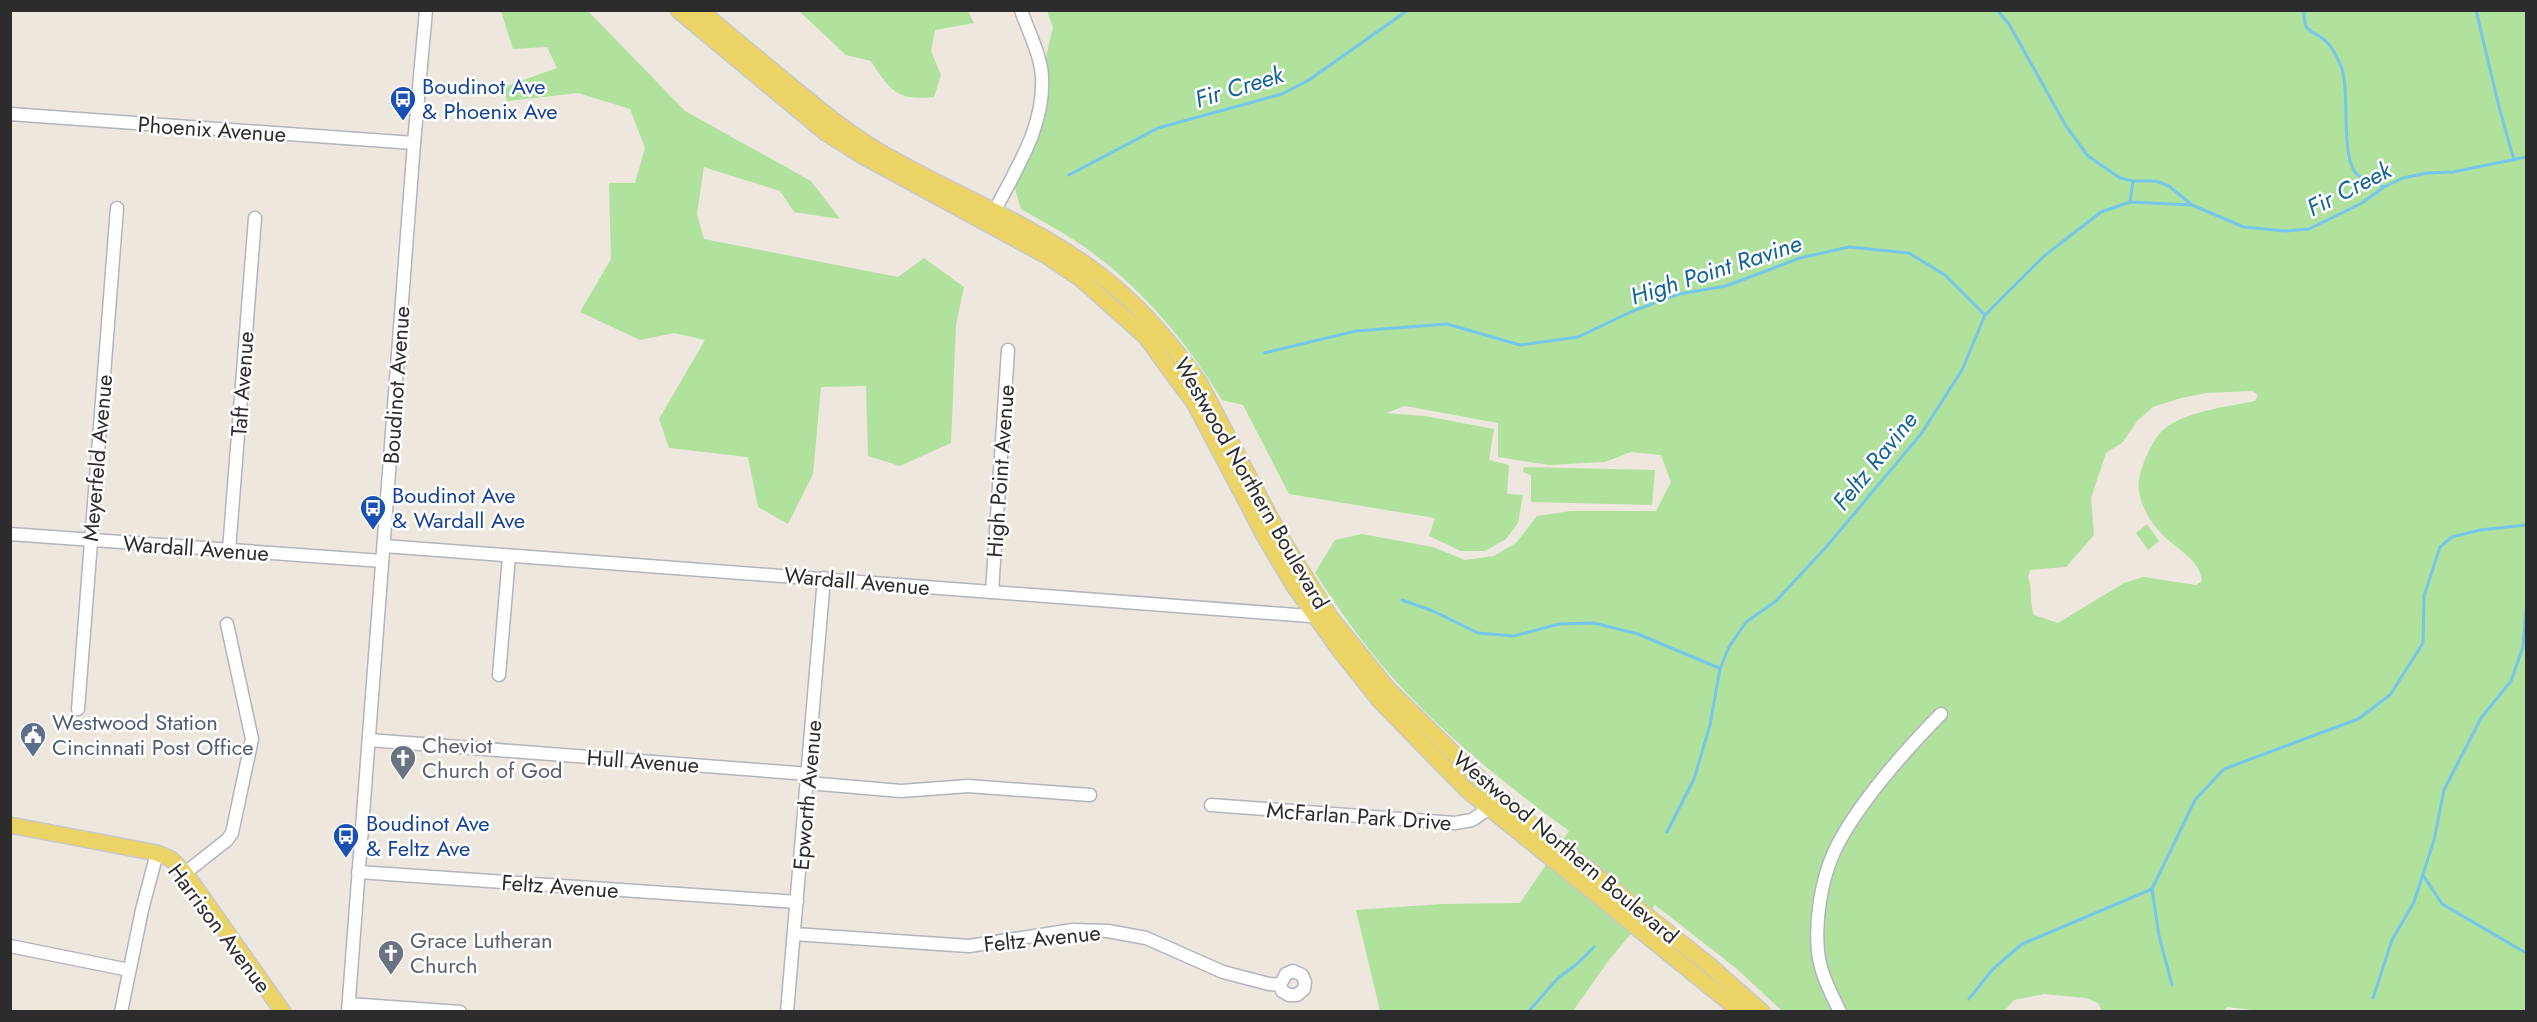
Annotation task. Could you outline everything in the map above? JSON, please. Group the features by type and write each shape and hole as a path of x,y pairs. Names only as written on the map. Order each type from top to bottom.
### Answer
{"main road":[{"name":"Westwood Northern Boulevard","path":"678,10 826,133 861,155 991,218 1036,233 1100,275 1144,314 1183,359 1214,407 1281,538 1330,617 1388,689 1496,804 1741,1011"},
{"name":"Westwood Northern Boulevard","path":"700,10 839,125 991,218 1081,279 1145,336 1194,404 1265,537 1314,616 1380,701 1467,789 1496,804 1709,965 1762,1011"},
{"name":"Harrison Avenue","path":"10,825 157,853 171,859 185,873 283,1011"}],"street":[{"name":"Boudinot Avenue","path":"348,1008 426,10"},
{"path":"991,218 1035,129 1041,107 1042,74 1021,10"},
{"name":"Phoenix Avenue","path":"10,114 414,143"},
{"name":"Meyerfeld Avenue","path":"78,709 117,207"},
{"name":"Taft Avenue","path":"229,550 255,218"},
{"name":"High Point Avenue","path":"992,592 1008,350"},
{"name":"Wardall Avenue","path":"10,534 382,561"},
{"name":"Wardall Avenue","path":"384,546 1330,617"},
{"path":"499,675 509,556"},
{"name":"Epworth Avenue","path":"788,1011 824,578"},
{"path":"185,873 232,834 252,739 227,624"},
{"path":"1840,1011 1827,987 1818,954 1819,913 1833,854 1843,836 1893,769 1917,738 1941,714"},
{"name":"Hull Avenue","path":"369,741 808,779 901,791 968,786 1090,795"},
{"name":"McFarlan Park Drive","path":"1211,805 1455,823 1472,820 1496,804"},
{"path":"121,1011 157,853"},
{"name":"Feltz Avenue","path":"358,872 797,902"},
{"name":"Feltz Avenue","path":"794,934 969,946 1073,930 1108,931 1146,938 1233,975 1280,985"},
{"path":"10,946 129,970"},
{"path":"348,1008 460,1011"}],"green space":[{"path":"501,11 588,11 685,111 811,181 840,219 794,212 780,191 704,167 697,214 704,239 898,277 924,258 964,287 956,325 951,443 900,466 868,456 866,386 821,387 813,474 788,524 758,507 748,457 669,448 659,419 705,340 674,333 640,340 580,312 611,259 609,183 635,183 645,148 630,109 578,93 507,101 504,87 557,68 547,47 513,49"},
{"path":"799,11 968,11 974,23 935,30 931,51 941,75 934,97 922,98 896,92 884,80 871,61 846,55"},
{"path":"1047,11 2526,11 2526,1011 2269,1012 2227,1007 2223,1012 2102,1012 2098,1003 2086,998 2044,994 2014,1000 2004,1011 1782,1011 1737,969 1655,905 1609,960 1573,1011 1380,1011 1356,910 1441,904 1520,903 1569,831 1490,770 1415,701 1364,643 1315,573 1335,540 1362,534 1433,547 1465,560 1494,556 1516,543 1537,516 1571,511 1656,511 1671,482 1661,455 1631,452 1605,462 1549,465 1498,457 1498,423 1405,406 1386,413 1425,416 1494,429 1489,460 1509,465 1507,494 1523,495 1518,523 1506,539 1485,551 1461,551 1429,536 1435,518 1289,494 1243,405 1222,400 1192,355 1158,313 1120,275 1099,258 1021,209 1015,189 1053,27","holes":["2252,391 2258,395 2255,401 2188,416 2168,426 2151,446 2143,465 2139,491 2146,512 2164,537 2191,559 2202,581 2196,585 2143,577 2124,583 2058,623 2034,615 2028,577 2030,570 2066,567 2094,535 2091,498 2106,453 2123,442 2137,421 2153,407 2181,398 2206,393"]},
{"path":"1524,467 1655,470 1652,505 1531,502 1531,475 1523,472"},
{"path":"2147,524 2159,541 2148,550 2136,533"}],"waterway":[{"name":"Fir Creek","path":"1069,175 1158,128 1282,94 1309,80 1408,10"},
{"name":"Fir Creek","path":"1997,10 2009,24 2066,126 2088,156 2120,178 2133,181 2156,181 2169,186 2192,205 2244,227 2285,231 2309,229 2362,203 2384,187 2403,178 2427,173 2453,172 2526,157"},
{"path":"2304,10 2305,23 2309,30 2328,43 2339,61 2345,89 2347,140 2353,168 2362,178 2384,187"},
{"path":"2476,10 2514,160"},
{"path":"2130,202 2133,181"},
{"name":"Feltz Ravine","path":"1667,832 1694,779 1710,725 1720,669 1729,647 1746,622 1776,601 1827,546 1921,434 1962,370 1985,315 2043,257 2101,212 2130,202 2192,205"},
{"name":"High Point Ravine","path":"1264,353 1356,331 1447,324 1520,345 1578,337 1633,311 1679,294 1726,286 1800,258 1849,247 1909,253 1945,275 1985,315"},
{"path":"2152,889 2195,800 2224,769 2358,719 2390,695 2423,643 2424,596 2440,547 2452,537 2480,530 2526,525"},
{"path":"1402,600 1433,611 1478,633 1514,636 1559,624 1594,623 1638,634 1719,668"},
{"path":"2373,998 2392,940 2414,902 2434,840 2444,790 2481,718 2511,681 2523,647 2526,610"},
{"path":"2423,875 2442,904 2526,953"},
{"path":"2152,889 2159,936 2172,985"},
{"path":"1969,999 1993,969 2022,944 2152,889"},
{"path":"1528,1012 1558,978 1594,947"}],"place":[{"name":"Boudinot Ave & Phoenix Ave","path":"403,122"},
{"name":"Boudinot Ave & Wardall Ave","path":"373,531"},
{"name":"Westwood Station Cincinnati Post Office","path":"33,758"},
{"name":"Cheviot Church of God","path":"403,781"},
{"name":"Boudinot Ave & Feltz Ave","path":"346,859"},
{"name":"Grace Lutheran Church","path":"391,976"}]}
